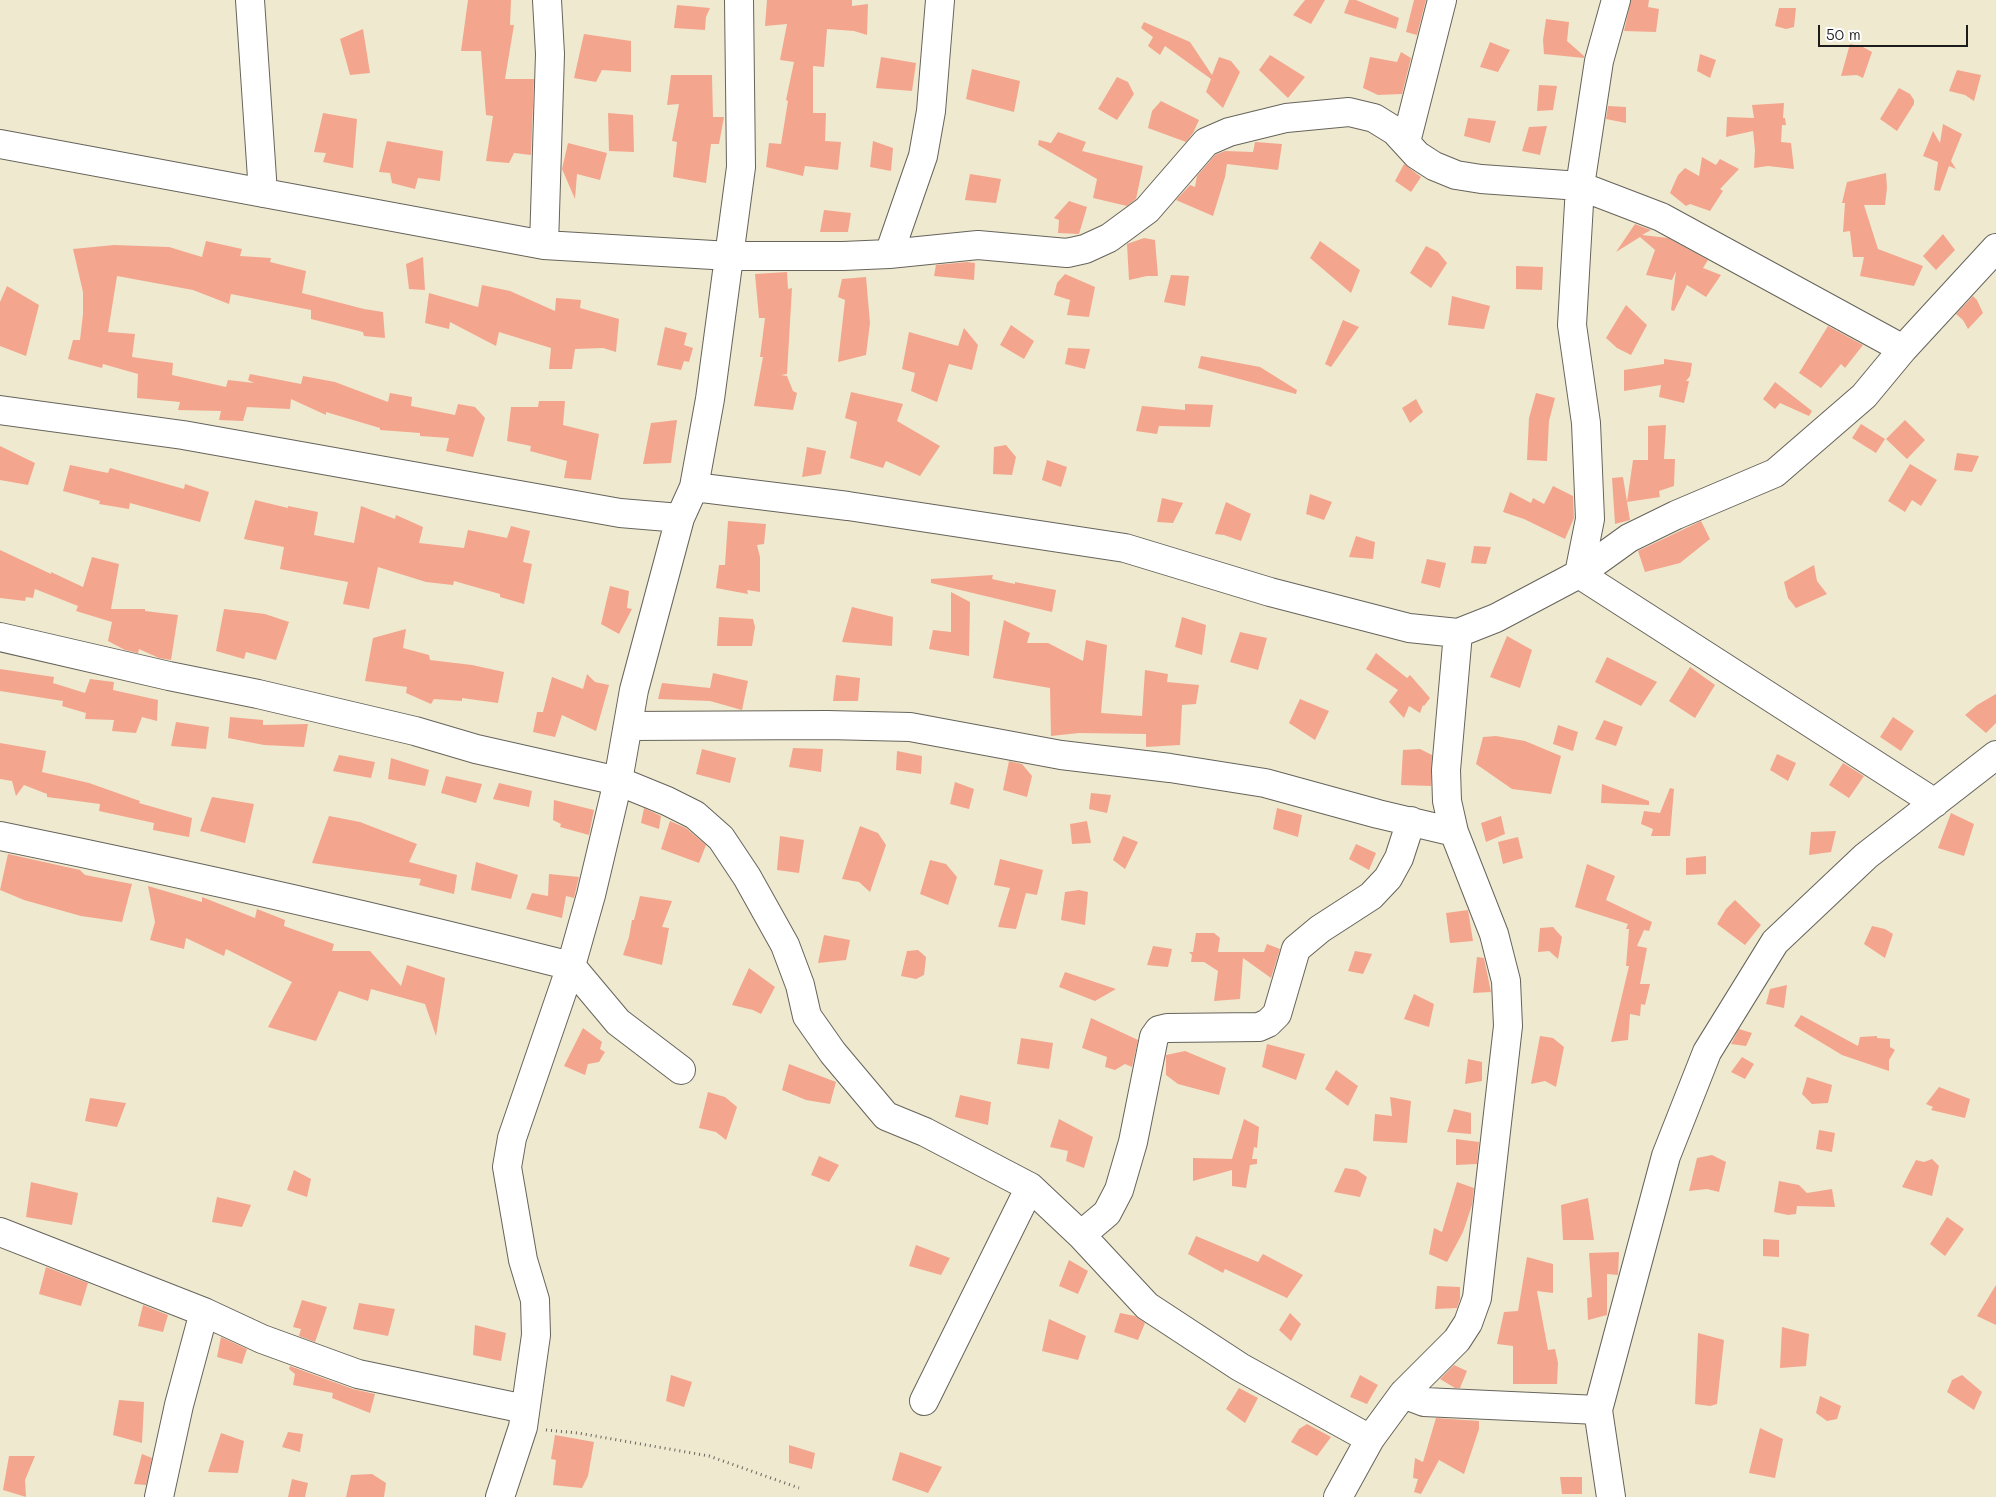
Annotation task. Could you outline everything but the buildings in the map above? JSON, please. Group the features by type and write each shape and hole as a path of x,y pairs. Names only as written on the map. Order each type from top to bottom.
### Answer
{"street":[{"path":"250,0 263,193"},
{"path":"544,245 550,54 547,0"},
{"path":"500,1497 524,1418 536,1335 535,1300 523,1260 507,1167 512,1138 571,966 591,895 618,781 634,690 680,518 694,487 710,399 741,167 739,0"},
{"path":"889,254 923,156 931,111 940,0"},
{"path":"1406,142 1442,0"},
{"path":"1579,574 1590,519 1586,423 1572,325 1580,186 1599,61 1616,0"},
{"path":"0,144 544,245 730,256 889,254 978,245 1067,253 1085,249 1109,238 1147,210 1206,142 1229,132 1286,118 1349,112 1374,118 1396,131 1417,155 1434,166 1456,175 1481,180 1580,186 1661,217 1903,349"},
{"path":"694,487 848,506 1125,548 1270,592 1409,628 1458,633 1496,618 1579,574 1628,538 1676,515 1775,473 1864,396 1903,349 1987,269 1996,248"},
{"path":"0,410 183,435 620,514 680,518"},
{"path":"1579,574 1935,803"},
{"path":"1338,1497 1370,1439 1403,1394 1456,1340 1468,1323 1476,1298 1508,1026 1506,981 1494,934 1454,832 1447,801 1446,770 1458,633"},
{"path":"0,637 169,676 258,694 415,731 476,749 618,781 668,801 695,815 721,838 747,878 785,945 800,985 807,1016 833,1054 886,1116 925,1132 1030,1187 1081,1235 1147,1306 1240,1367 1370,1439"},
{"path":"628,726 817,725 910,727 1061,755 1170,768 1265,783 1454,832"},
{"path":"1611,1497 1598,1410 1666,1156 1707,1052 1775,942 1866,856 1996,755"},
{"path":"1081,1235 1107,1213 1119,1190 1133,1142 1154,1038 1159,1030 1167,1028 1259,1027 1268,1023 1277,1014 1296,949 1320,929 1370,896 1388,878 1399,858 1411,821"},
{"path":"0,836 146,866 481,943 571,966 618,1022 681,1070"},
{"path":"924,1401 1030,1187"},
{"path":"0,1232 204,1312 262,1339 358,1374 524,1418"},
{"path":"159,1497 179,1405 204,1312"},
{"path":"1403,1394 1424,1402 1598,1410"}],"path":[{"path":"524,1418 578,1433 709,1456 799,1488"}]}
